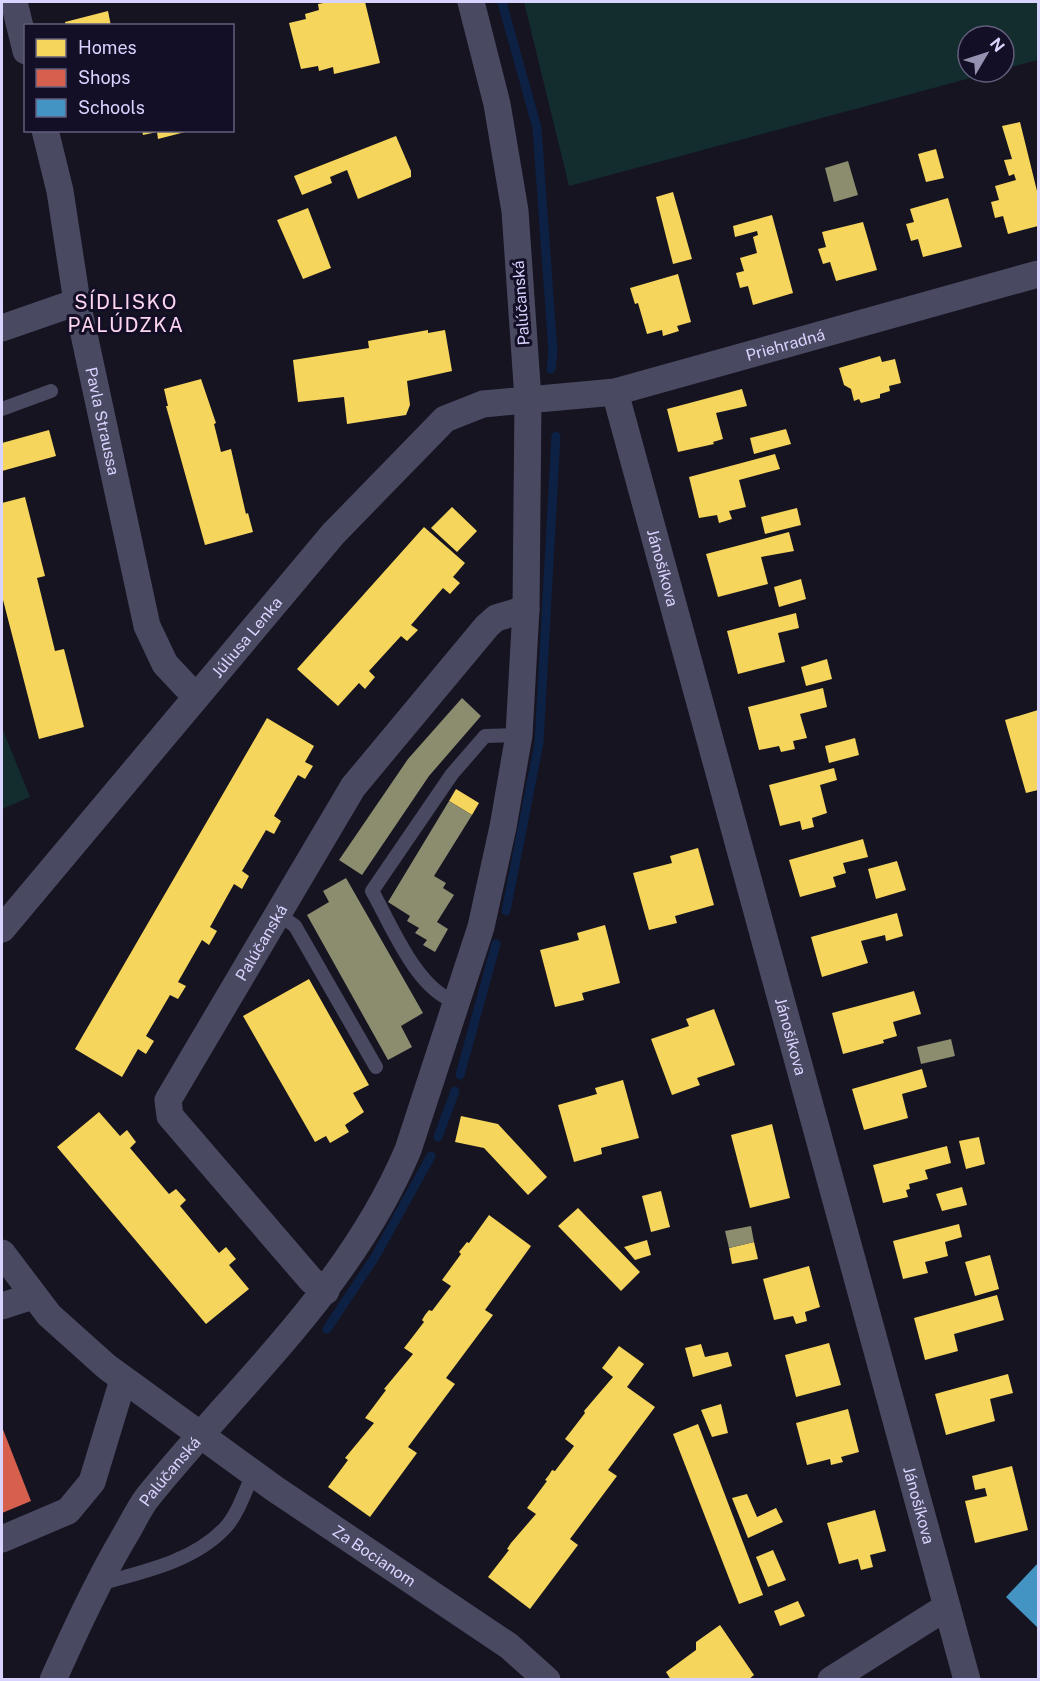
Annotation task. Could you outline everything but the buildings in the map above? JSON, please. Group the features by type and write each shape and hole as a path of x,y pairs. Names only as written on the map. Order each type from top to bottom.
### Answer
{"street":[{"path":"14,2 24,43"},
{"name":"Palúčanská","path":"53,1680 97,1584 146,1500 290,1336 326,1291 367,1229 397,1175 481,927 503,827 519,735 526,609 528,399 515,211 497,104 471,2"},
{"name":"Pavla Straussa","path":"45,132 60,191 77,302 147,626 154,646 165,664 196,698"},
{"name":"Priehradná","path":"528,399 615,392 1038,274"},
{"path":"2,328 77,302"},
{"name":"Jánošíkova","path":"615,392 945,1608 967,1680"},
{"name":"Júliusa Lenka","path":"2,929 333,534 445,419 483,404 528,399"},
{"name":"Palúčanská","path":"326,1291 311,1280 170,1116 168,1100 353,787 487,626 496,618 526,609"},
{"name":"Za Bocianom","path":"2,1253 33,1296 74,1340 123,1380 202,1434 253,1474 509,1646 546,1680"},
{"path":"2,1306 33,1296"},
{"path":"2,1539 68,1511 92,1482 123,1380"},
{"path":"831,1680 945,1608"}],"lane":[{"path":"2,409 51,391"},
{"path":"456,1002 441,997 422,978 372,891 452,774 485,736 519,735"},
{"path":"278,914 295,926 376,1067"},
{"path":"97,1584 181,1559 205,1545 230,1520 253,1474"}],"green space":[{"path":"524,2 1038,2 1038,60 1016,66 1016,24 956,24 956,82 569,186"},
{"path":"2,728 30,797 2,809"}],"waterway":[{"path":"502,2 537,128 553,352 551,369"},
{"path":"506,911 539,743 556,436"},
{"path":"460,1075 496,944"},
{"path":"438,1137 455,1091"},
{"path":"327,1329 375,1257 431,1156"}],"district":[{"name":"SÍDLISKO PALÚDZKA","path":"126,314"}]}
